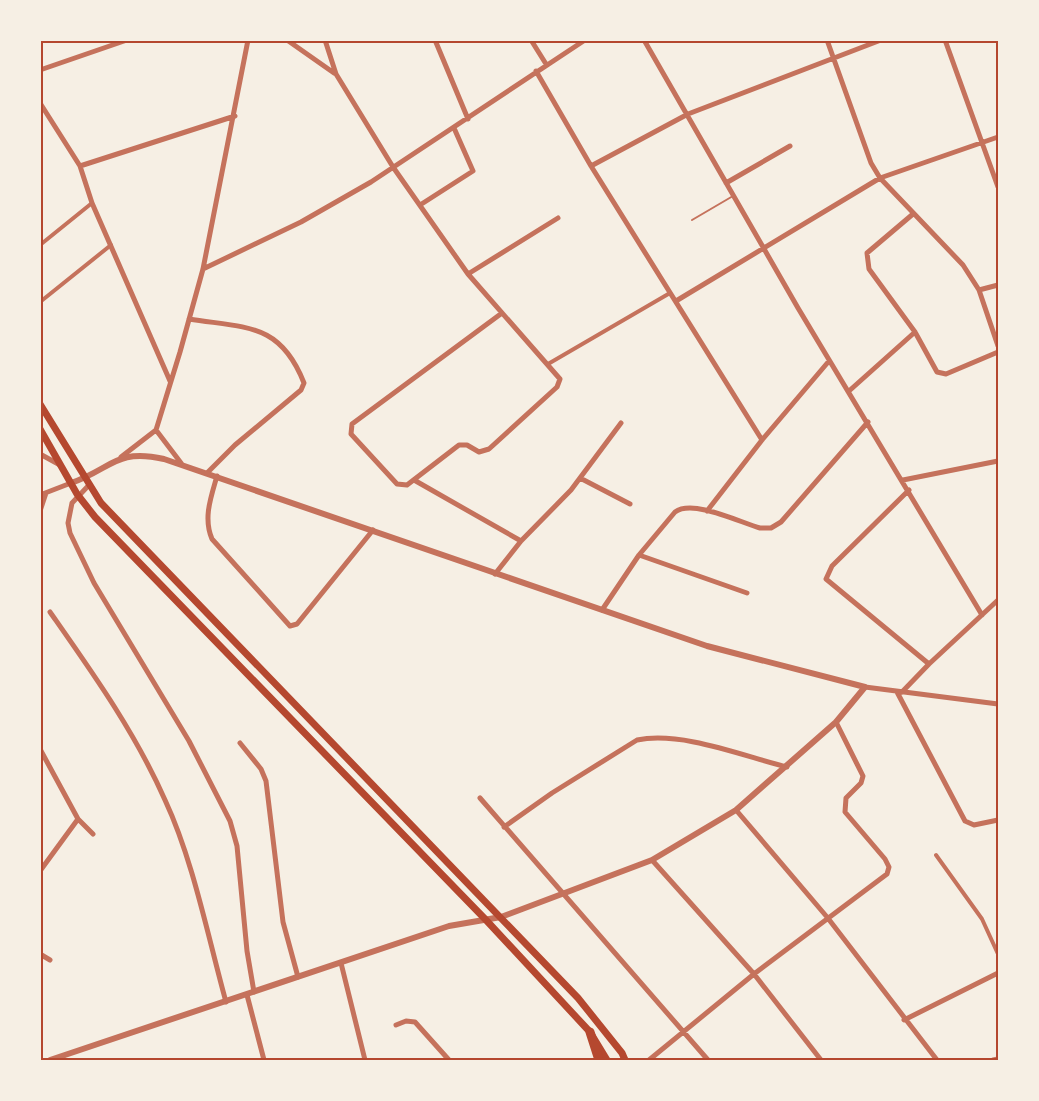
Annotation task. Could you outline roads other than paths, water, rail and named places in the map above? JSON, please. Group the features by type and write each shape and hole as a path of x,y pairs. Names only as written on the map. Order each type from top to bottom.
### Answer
{"highway":[{"path":"590,1032 599,1060"}],"main road":[{"path":"40,404 101,503 578,998 622,1053 625,1060"},
{"path":"40,429 77,494 95,517 486,920 590,1032 607,1060"}],"street":[{"path":"40,70 127,40"},
{"path":"248,40 235,116 203,269 156,430 87,482 72,503 68,523 79,555 189,741 230,821 237,846 251,993 264,1060"},
{"path":"287,40 336,74"},
{"path":"325,40 336,74 420,205 468,274 560,379 557,387 489,449 478,452 467,445 459,446 404,486 394,482 351,434 352,424 502,313"},
{"path":"435,40 468,118"},
{"path":"531,40 546,64"},
{"path":"203,269 301,222 454,128 546,64 585,40"},
{"path":"644,40 688,114 732,196 982,615"},
{"path":"827,40 871,163 880,178 952,252 979,290 999,346"},
{"path":"591,166 688,114 880,40"},
{"path":"945,40 999,187"},
{"path":"536,71 591,166 762,440"},
{"path":"40,103 80,166 92,203 170,381"},
{"path":"80,166 235,116"},
{"path":"420,205 473,171 454,128"},
{"path":"676,301 880,178 999,136"},
{"path":"726,183 790,146"},
{"path":"40,245 92,203"},
{"path":"913,214 867,253 870,269 915,332 936,372 941,374 999,352"},
{"path":"468,274 558,218"},
{"path":"40,302 111,245"},
{"path":"979,290 999,285"},
{"path":"548,364 671,293"},
{"path":"189,319 255,329 268,334 280,344 304,383 301,390 235,445 208,472"},
{"path":"849,391 915,332"},
{"path":"707,511 762,440 829,361"},
{"path":"602,610 639,555 681,508 707,511 760,528 771,528 781,522 868,422"},
{"path":"495,574 521,541 580,478 621,423"},
{"path":"156,430 181,463"},
{"path":"40,454 61,465"},
{"path":"121,457 151,456 181,463 707,646 865,687 999,704"},
{"path":"903,480 999,461"},
{"path":"217,476 208,507 208,530 212,539 288,625 297,624 373,530"},
{"path":"580,478 630,504"},
{"path":"414,480 521,541"},
{"path":"40,511 43,494 71,483 87,482"},
{"path":"909,490 832,566 826,579 929,664"},
{"path":"639,555 747,593"},
{"path":"899,692 999,600"},
{"path":"50,612 111,700 166,801 226,1002"},
{"path":"50,1060 71,1057 448,926 501,917 652,860 736,810 837,722 865,687"},
{"path":"899,692 965,821 974,825 999,820"},
{"path":"649,1060 684,1029 886,873 889,867 845,812 846,798 861,783 863,776 837,722"},
{"path":"504,826 637,740 651,737 673,738 788,767"},
{"path":"240,743 261,769 266,781 284,922 298,977"},
{"path":"40,749 78,819 93,834"},
{"path":"480,798 684,1029 708,1060"},
{"path":"736,810 827,917 937,1060"},
{"path":"40,871 78,819"},
{"path":"936,855 982,920 999,954"},
{"path":"652,860 754,974 821,1060"},
{"path":"40,954 50,960"},
{"path":"341,963 365,1060"},
{"path":"904,1020 999,973"},
{"path":"396,1024 406,1021 415,1022 449,1060"},
{"path":"993,1060 999,1059"}],"lane":[{"path":"692,220 732,196"}]}
